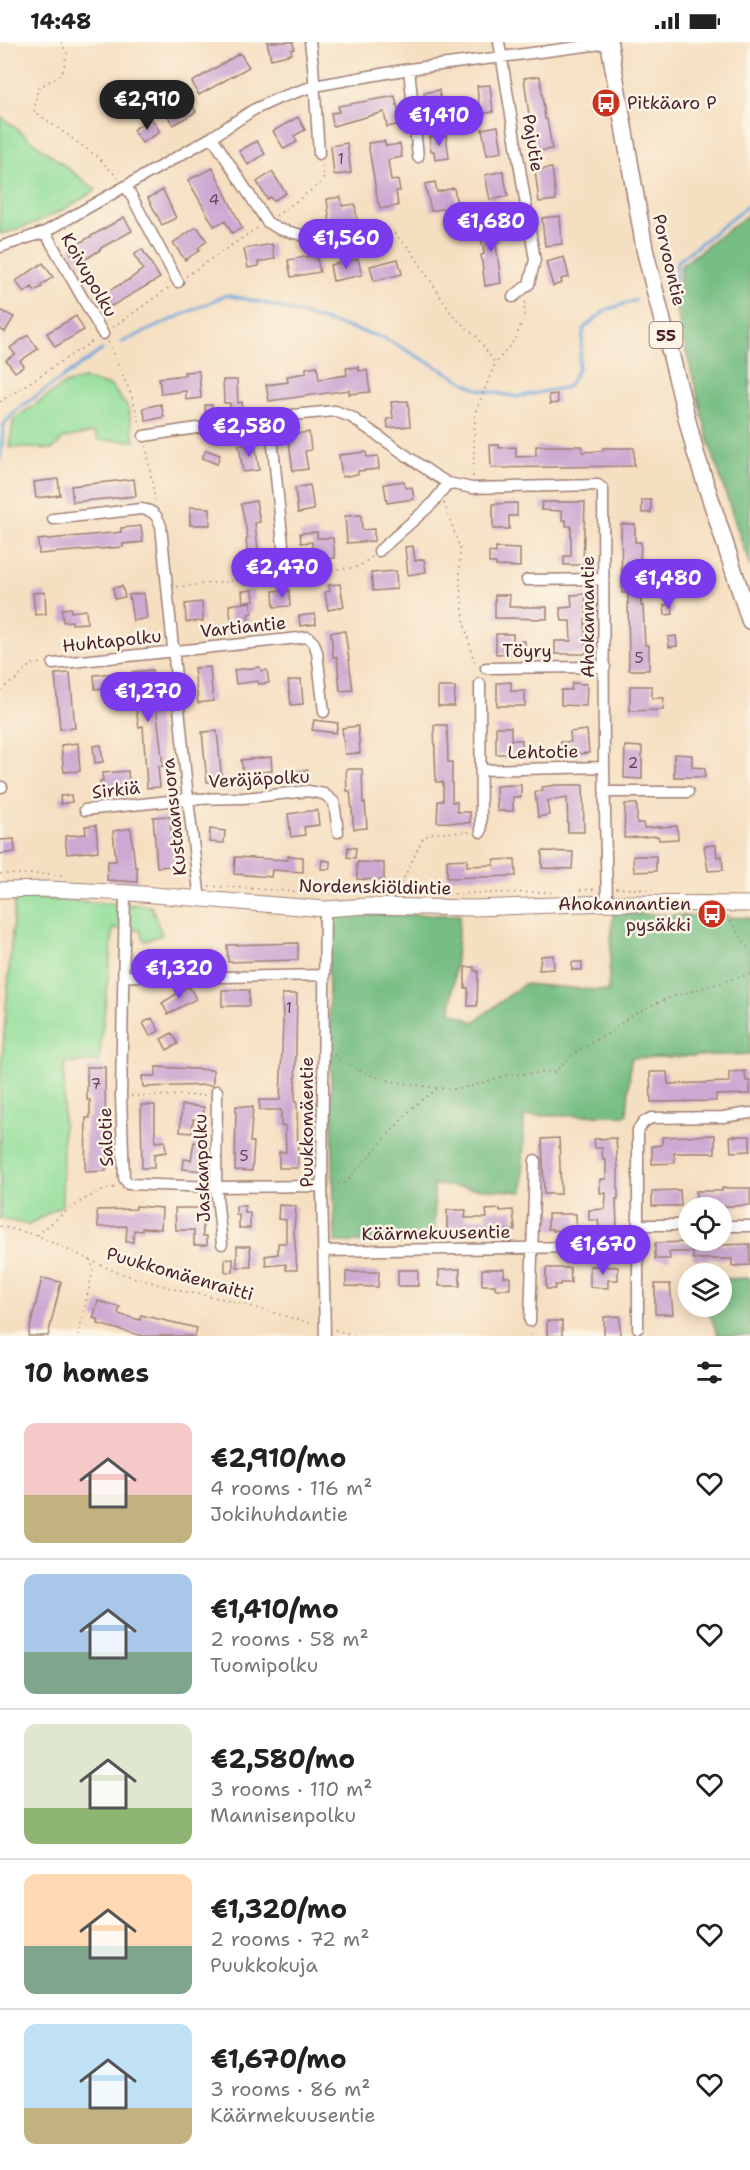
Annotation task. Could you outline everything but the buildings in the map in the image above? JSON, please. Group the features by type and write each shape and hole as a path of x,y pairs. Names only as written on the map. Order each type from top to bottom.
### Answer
{"main road":[{"name":"Porvoontie","path":"609,42 647,262 695,451 750,621"},
{"name":"Nordenskiöldintie","path":"0,890 199,892 235,900 325,909 367,906 474,908 607,895 750,904"}],"street":[{"path":"310,42 319,154"},
{"name":"Pajutie","path":"499,42 535,260 529,284 526,286"},
{"path":"0,248 45,232 253,110 314,86 409,69 609,42"},
{"path":"409,69 418,157"},
{"path":"212,136 267,222 279,229 336,244 362,240"},
{"path":"124,184 178,282"},
{"name":"Koivupolku","path":"45,232 106,338"},
{"path":"513,297 526,286"},
{"name":"Ahokannantie","path":"144,436 270,417 334,411 351,417 448,483 472,488 598,485 603,489 605,503 603,579 607,895"},
{"path":"270,417 286,575"},
{"path":"380,551 432,504 448,483"},
{"name":"Kustaansuora","path":"53,519 141,509 150,510 157,516 161,526 199,892"},
{"path":"527,580 603,579"},
{"name":"Vartiantie","path":"175,651 308,638 314,644 317,652 324,712"},
{"name":"Huhtapolku","path":"53,664 175,651"},
{"name":"Töyry","path":"486,668 605,668"},
{"name":"Lehtotie","path":"480,684 481,832"},
{"name":"Lehtotie","path":"482,770 604,767"},
{"name":"Veräjäpolku","path":"188,799 244,798 308,791 324,794 334,802 338,832"},
{"path":"605,792 688,792"},
{"name":"Sirkiä","path":"85,810 188,799"},
{"name":"Salotie","path":"125,893 121,1096 123,1172 128,1184 216,1187 322,1186"},
{"name":"Puukkomäentie","path":"325,909 322,1186 325,1331"},
{"path":"124,976 324,975"},
{"name":"Jaskanpolku","path":"217,1093 216,1187 222,1244"},
{"path":"638,1328 638,1130 644,1122 651,1118 723,1117 750,1113"},
{"path":"530,1321 535,1160"},
{"path":"638,1225 678,1226"},
{"path":"732,1226 750,1226"},
{"name":"Käärmekuusentie","path":"324,1251 638,1246"}],"path":[{"path":"61,42 67,53 62,74 38,88 34,111 98,157 124,184"},
{"path":"362,240 392,231 411,250 453,316 476,336 495,364"},
{"path":"472,488 475,413 495,364 516,338 524,315 526,286"},
{"path":"106,338 116,358"},
{"path":"440,495 448,511 460,548 460,585 465,626 480,684"},
{"path":"0,690 18,678 31,664 37,662 53,664"},
{"path":"405,895 395,895 423,838 433,833 481,832"},
{"path":"0,874 50,874 70,877"},
{"path":"579,891 607,895 653,890"},
{"path":"436,894 559,891"},
{"path":"199,892 340,894"},
{"path":"722,904 723,913 729,918 750,950"},
{"path":"324,1046 338,1059 373,1076 391,1081 453,1089 473,1086 506,1075 554,1072 578,1050 611,1032 629,1017 646,1008 668,998 750,974"},
{"path":"322,1186 346,1182 415,1105 437,1088"},
{"path":"121,1096 217,1093"},
{"path":"36,1235 73,1206 101,1190 128,1184"},
{"name":"Puukkomäenraitti","path":"0,1226 36,1235 116,1272 181,1291 228,1300 325,1331 358,1336"},
{"path":"78,1336 93,1271 92,1262"}],"green space":[{"path":"0,116 96,190 50,216 0,234"},
{"path":"750,213 750,567 710,446 673,298 679,288 681,266"},
{"path":"84,379 111,386 128,408 135,441 98,440 95,432 64,438 53,449 9,447 14,419 65,384"},
{"path":"15,897 151,906 162,935 144,941 140,930 113,929 99,1062 64,1063 62,1205 29,1225 0,1219 0,1084"},
{"path":"613,913 750,918 750,1054 631,1058 627,1115 524,1116 523,1192 434,1185 435,1243 335,1242 327,914 460,915 451,1012 474,1022 524,984 608,991"},
{"path":"750,1278 750,1336 718,1336 711,1317 732,1317 732,1279"}],"waterway":[{"path":"670,290 675,288 677,262 750,204"},
{"path":"122,342 226,295 264,303 384,338 477,389 516,397 568,387 578,369 584,328 606,310 636,300"},
{"path":"0,459 4,424 18,409 102,350"}],"place":[{"name":"Pitkäaro P","path":"606,103"},
{"name":"Ahokannantien pysäkki","path":"712,914"}]}
